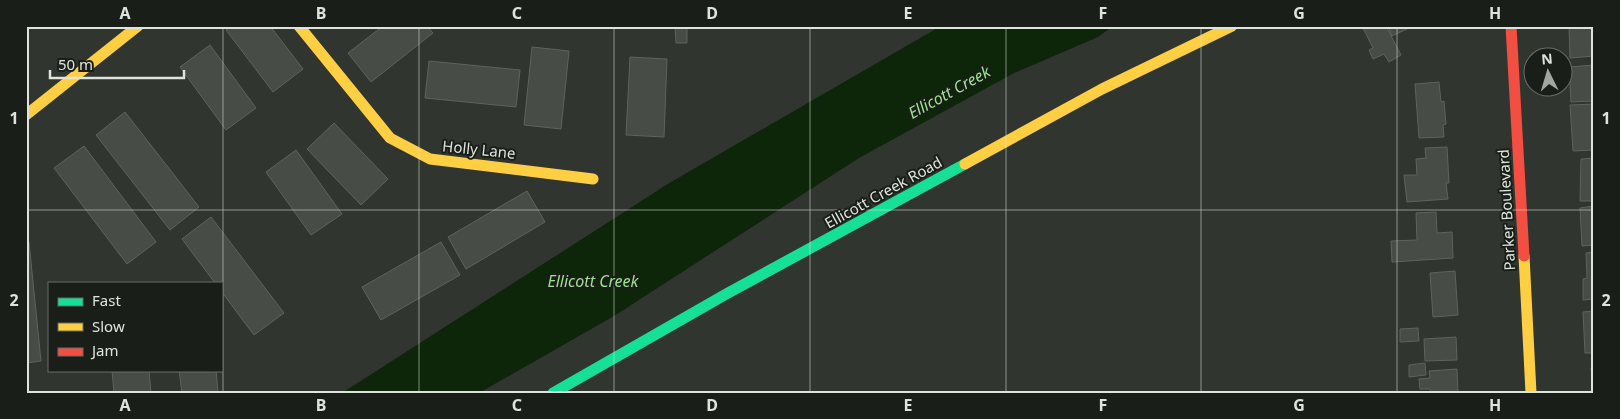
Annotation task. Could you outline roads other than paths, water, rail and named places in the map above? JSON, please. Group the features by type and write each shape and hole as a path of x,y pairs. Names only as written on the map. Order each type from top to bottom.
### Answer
{"street":[{"path":"26,115 138,26"},
{"name":"Holly Lane","path":"299,26 390,138 430,159 593,178"},
{"name":"Ellicott Creek Road","path":"552,393 728,293 1102,89 1232,26"},
{"name":"Parker Boulevard","path":"1511,26 1531,393"}],"water":[{"name":"Ellicott Creek","path":"941,26 1113,26 1098,37 1014,73 859,158 614,316 479,393 342,393 671,182"}]}
